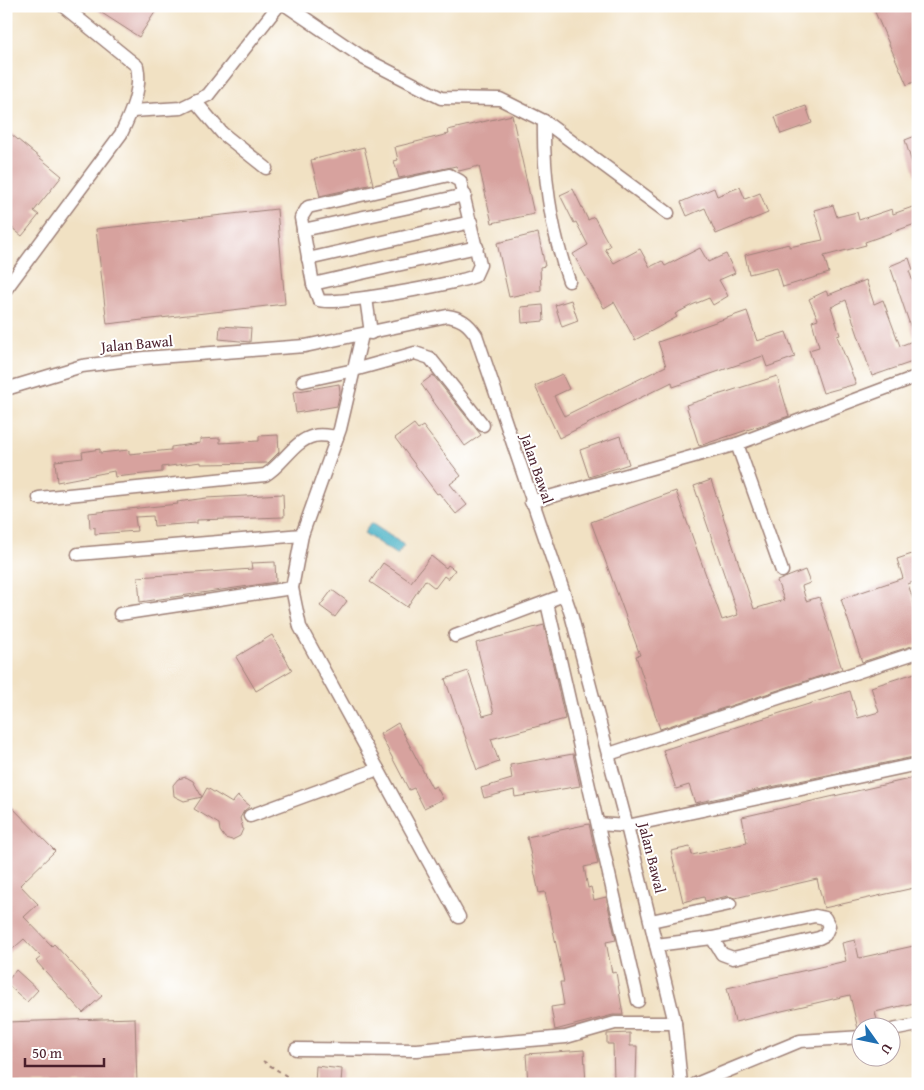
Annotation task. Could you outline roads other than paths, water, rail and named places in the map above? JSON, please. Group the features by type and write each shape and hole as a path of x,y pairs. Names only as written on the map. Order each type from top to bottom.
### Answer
{"street":[{"path":"6,289 120,134 132,111 139,76 137,66 63,6"},
{"path":"132,111 181,108 208,94 278,6"},
{"path":"287,6 365,59 441,98 500,99 544,121 668,213"},
{"path":"195,101 222,133 266,168"},
{"path":"544,121 545,157 551,212 569,281"},
{"path":"449,175 460,181 465,195 480,269 472,277 366,298 323,303 317,298 301,218 308,208 449,175"},
{"path":"303,230 465,195"},
{"path":"308,259 471,222"},
{"path":"313,284 477,247"},
{"path":"366,298 367,334 354,370 337,437 302,535 292,588 300,627 459,917"},
{"name":"Jalan Bawal","path":"6,389 82,366 144,358 304,346 447,316 459,318 470,325 476,335 564,595 608,754 651,922 675,1023 681,1084"},
{"path":"303,381 354,370 415,353 425,354 483,425"},
{"path":"531,502 737,444 918,376"},
{"path":"39,498 265,475 273,470 300,443 315,436 337,437"},
{"path":"737,444 782,571"},
{"path":"78,554 302,535"},
{"path":"120,614 292,588"},
{"path":"455,636 548,603 564,595"},
{"path":"548,603 638,1001"},
{"path":"608,754 918,652"},
{"path":"598,824 627,826 918,764"},
{"path":"250,816 378,769"},
{"path":"651,922 730,904"},
{"path":"656,945 712,938 816,916 825,918 829,926 825,934 819,938 733,958 722,954 712,938"},
{"path":"296,1049 417,1050 566,1037 615,1023 675,1023"},
{"path":"902,1028 918,1025"},
{"path":"696,1084 800,1041 852,1037"}],"water":[{"path":"371,523 404,545 397,555 364,533"}]}
